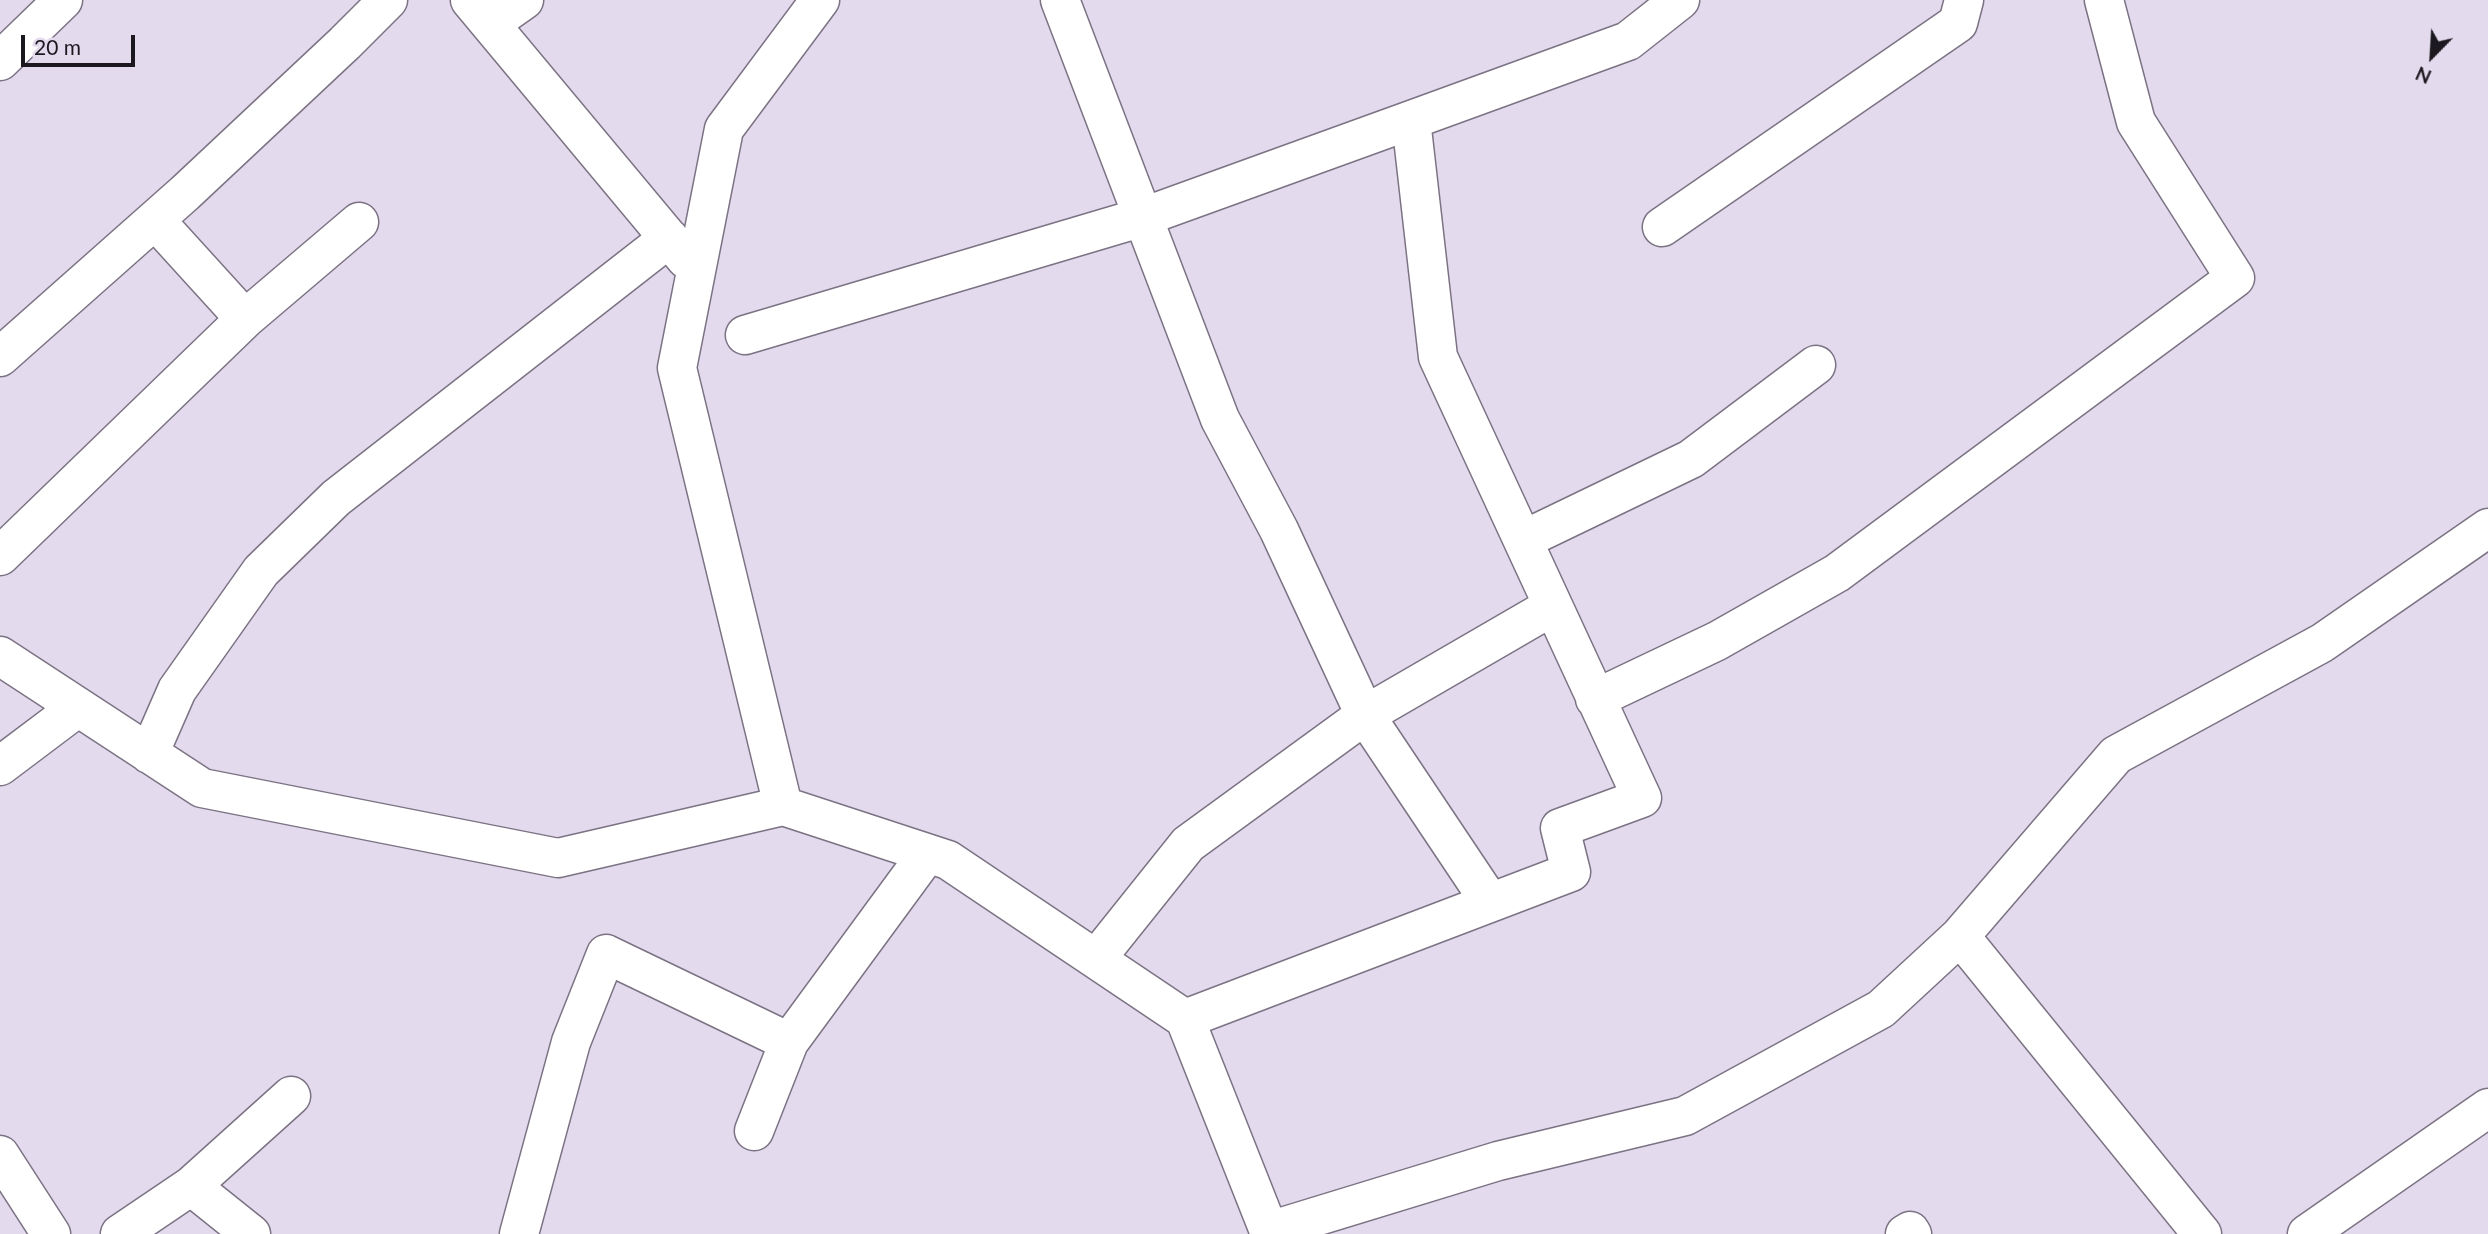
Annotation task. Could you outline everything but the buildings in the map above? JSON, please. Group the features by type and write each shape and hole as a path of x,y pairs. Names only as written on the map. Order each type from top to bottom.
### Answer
{"street":[{"path":"0,61 63,0"},
{"path":"0,357 155,220 335,53 388,0"},
{"path":"524,0 480,12 696,271"},
{"path":"783,807 677,368 724,129 820,0"},
{"path":"1060,0 1220,419 1279,530 1365,715 1490,902"},
{"path":"745,335 1143,217 1628,41 1681,0"},
{"path":"1662,227 1958,23 1964,0"},
{"path":"1595,699 1717,641 1837,573 2235,278 2136,122 2104,0"},
{"path":"1185,1018 1570,872 1560,828 1642,798 1438,357 1411,120"},
{"path":"155,220 246,319"},
{"path":"0,556 246,319 359,222"},
{"path":"149,754 177,690 261,571 336,498 669,238"},
{"path":"1522,541 1691,459 1816,365"},
{"path":"0,656 202,788 558,858 783,807 948,860 1185,1018 1270,1233 1498,1161 1685,1116 1881,1009 1960,936 2116,755 2322,643 2488,528"},
{"path":"1096,959 1188,844 1365,715 1553,606"},
{"path":"0,766 78,708"},
{"path":"754,1131 789,1042 927,854"},
{"path":"1960,936 2202,1234"},
{"path":"519,1234 571,1042 606,954 789,1042"},
{"path":"120,1234 191,1186 291,1096"},
{"path":"2307,1234 2488,1108"},
{"path":"0,1155 51,1234"},
{"path":"191,1186 251,1234"},
{"path":"1905,1234 1910,1231 1912,1234"}]}
